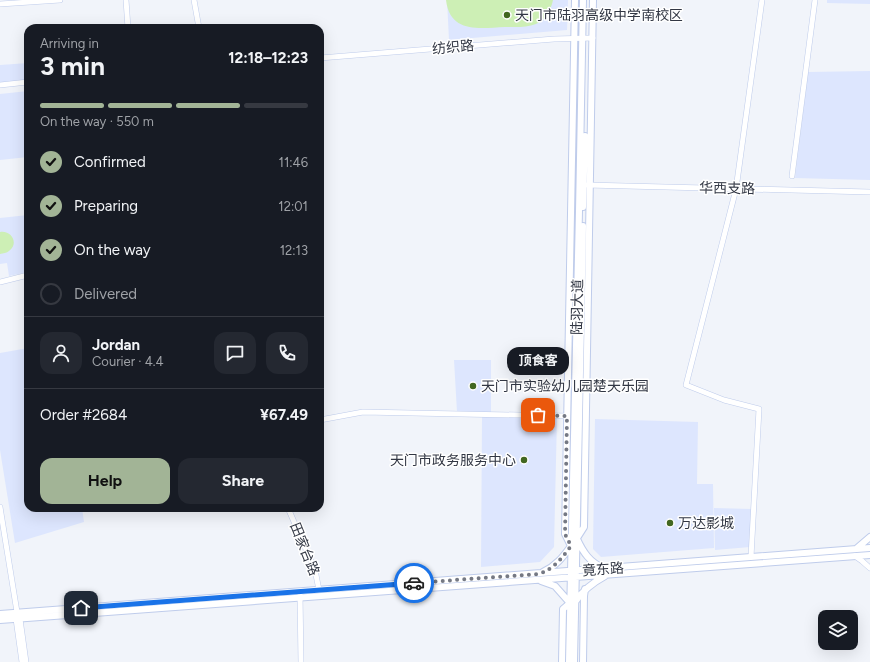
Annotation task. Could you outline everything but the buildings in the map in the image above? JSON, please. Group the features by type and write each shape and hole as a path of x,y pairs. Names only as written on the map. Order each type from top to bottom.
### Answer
{"main road":[{"path":"572,602 555,586 538,577 563,558 571,546 565,534 575,0"},
{"name":"陆羽大道","path":"569,662 573,574 577,539 584,527 587,185 582,0"},
{"name":"陆羽大道","path":"573,574 571,546 579,211 586,0"},
{"path":"587,185 593,38 593,0"},
{"path":"855,553 870,537"},
{"path":"562,662 563,609 606,572 589,559 577,539"},
{"name":"竟东路","path":"0,620 17,617 300,594 855,553 870,548"},
{"name":"竟东路","path":"606,572 751,557 855,553 870,555"},
{"name":"竟东路","path":"300,594 319,590 538,577"},
{"path":"583,662 584,596 586,589"},
{"name":"陆羽大道","path":"572,602 574,662"},
{"name":"竟东路","path":"0,614 17,617"}],"street":[{"path":"0,4 60,0"},
{"path":"126,0 128,24"},
{"path":"194,0 198,24"},
{"path":"751,557 759,409 724,400 686,386 736,188 762,0"},
{"path":"792,176 815,0"},
{"name":"纺织路","path":"324,58 546,39 593,38"},
{"path":"0,85 24,82"},
{"name":"华西支路","path":"587,185 870,192"},
{"path":"0,282 24,276"},
{"path":"324,419 363,412 567,416"},
{"path":"0,507 17,617 22,662"},
{"name":"田家台路","path":"290,512 315,570 319,590"},
{"path":"855,553 870,568"},
{"path":"300,594 301,662"},
{"path":"17,617 26,662"}],"shaded area":[{"name":"天门市陆羽高级中学南校区","path":"447,0 568,0 567,30 449,40"},
{"path":"827,0 870,0 870,4 827,3"},
{"path":"24,63 24,80 0,83 0,65"},
{"path":"870,71 870,180 795,178 808,72"},
{"path":"24,91 24,157 0,160 0,94"},
{"path":"24,215 24,273 9,276 7,263 0,264 0,218"},
{"path":"24,349 24,512 83,512 84,522 15,543 0,450 0,353"},
{"name":"天门市实验幼儿园楚天乐园","path":"454,360 491,360 491,412 457,412"},
{"path":"482,417 557,418 554,547 540,562 481,567"},
{"path":"595,419 698,422 697,484 713,484 714,548 601,557 593,549"},
{"path":"714,508 752,509 750,547 715,550"}],"green space":[{"name":"天门市陆羽高级中学南校区","path":"446,0 553,0 547,14 536,24 524,27 476,28 460,24 453,19"},
{"path":"0,232 11,235 14,245 6,253 0,254"}],"way so far":[{"path":"414,583 538,574 545,572 563,558 571,546 565,534 567,416 538,415"}],"place":[{"name":"天门市陆羽高级中学南校区","path":"507,15"},
{"name":"天门市实验幼儿园楚天乐园","path":"473,386"},
{"name":"顶食客","path":"538,415"},
{"name":"天门市政务服务中心","path":"524,460"},
{"name":"万达影城","path":"670,523"}],"route":[{"path":"81,608 414,583"}]}
